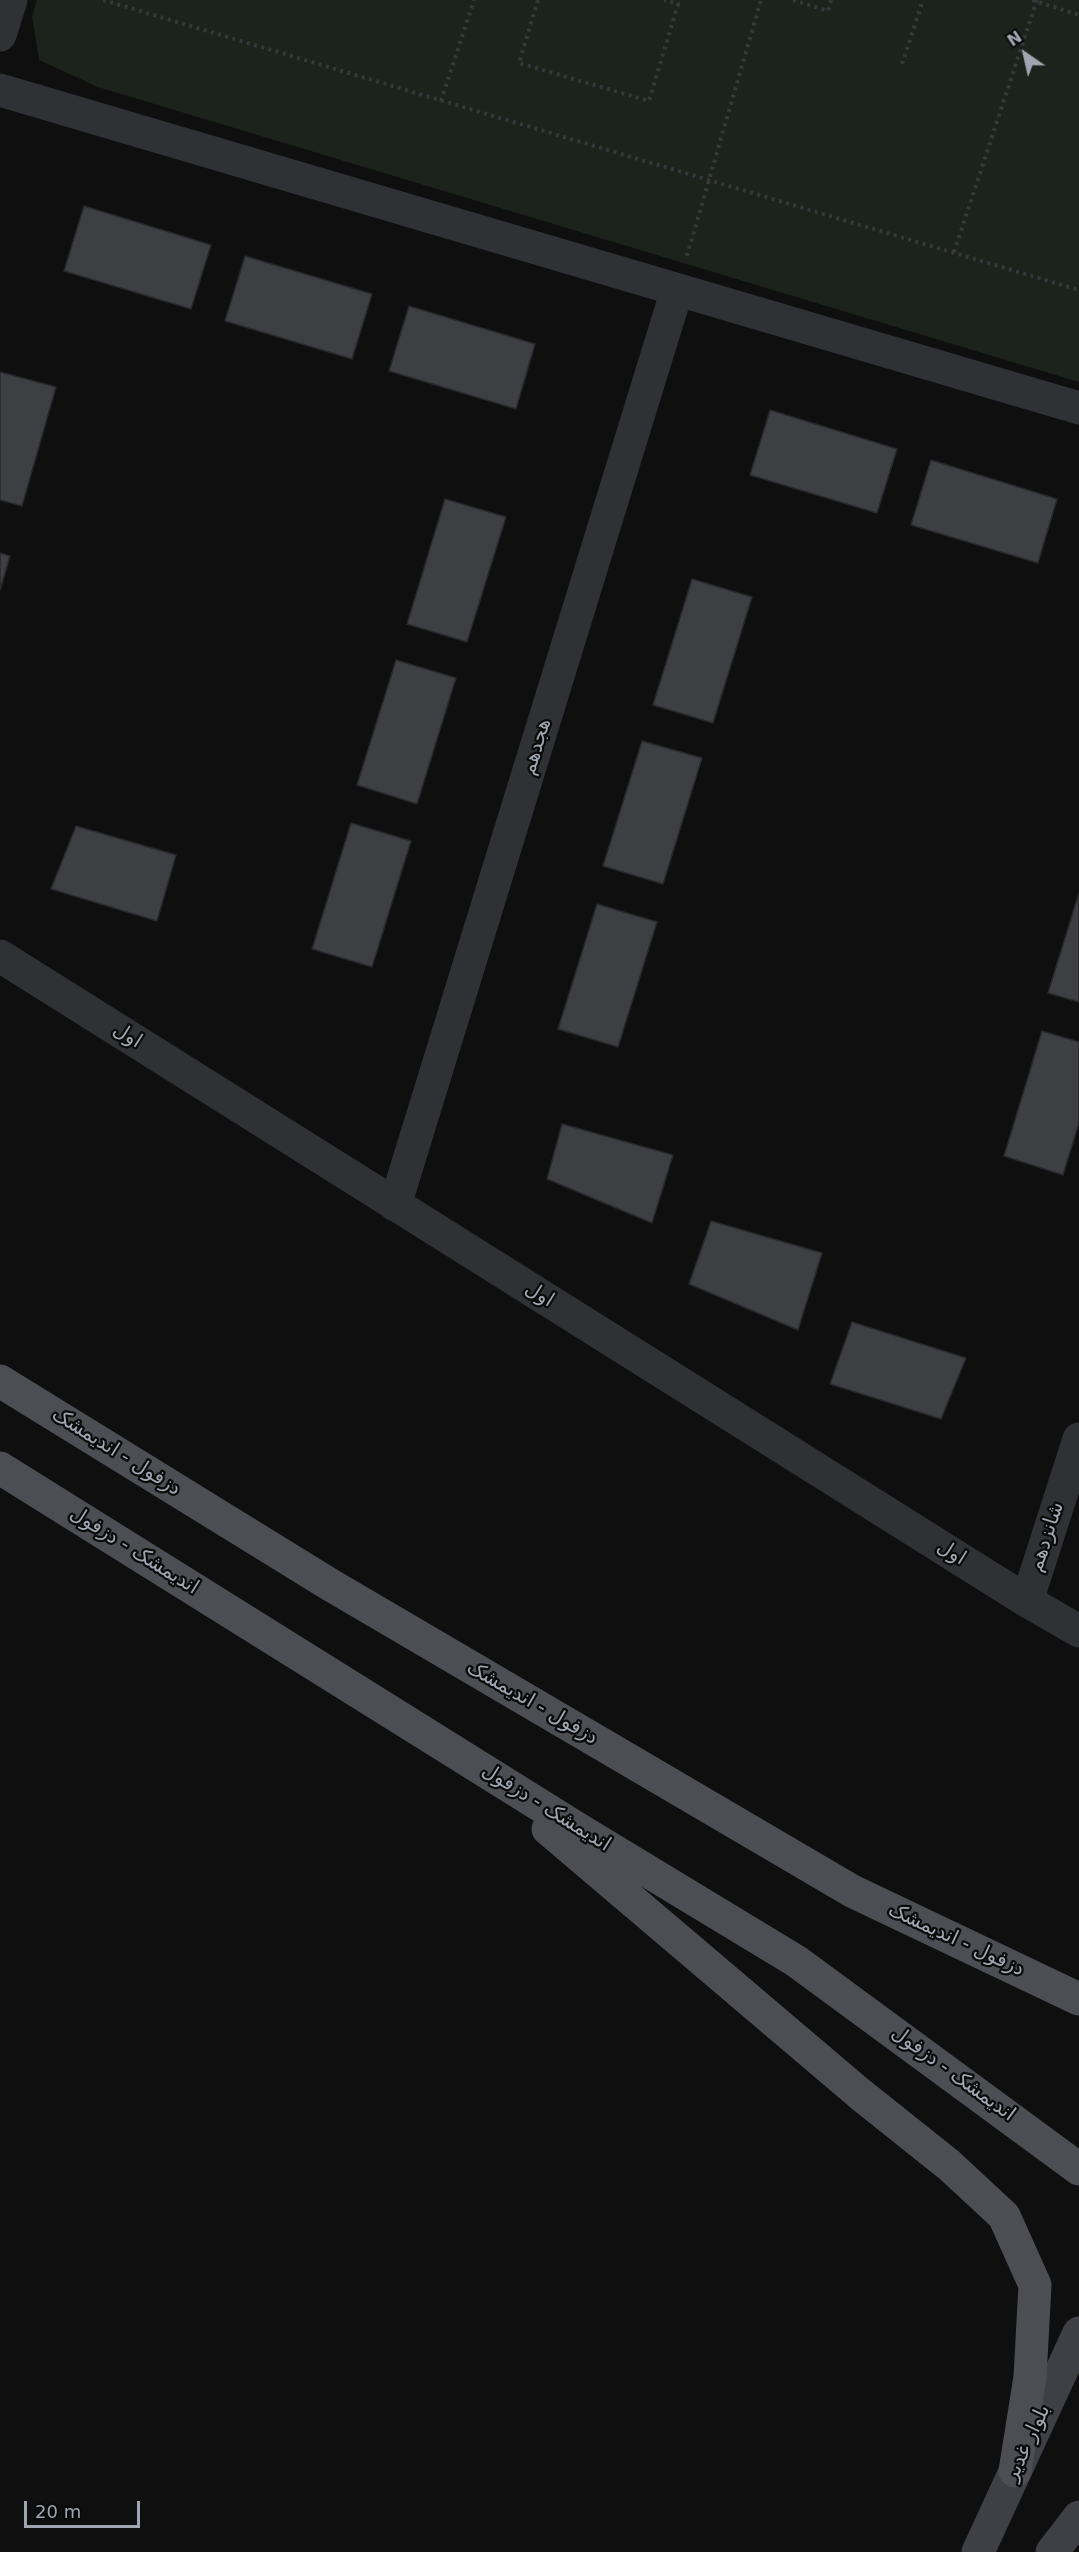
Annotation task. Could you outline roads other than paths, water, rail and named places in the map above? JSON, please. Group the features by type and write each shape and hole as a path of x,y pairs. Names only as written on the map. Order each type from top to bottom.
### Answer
{"main road":[{"name":"دزفول - اندیمشک","path":"0,1381 329,1584 852,1891 1079,1999"},
{"name":"اندیمشک - دزفول","path":"0,1468 796,1961 1079,2169"},
{"path":"462,1756 860,2094 949,2165 1004,2216 1035,2285 1030,2377 1015,2471"},
{"name":"بلوار غدیر","path":"978,2552 1079,2333"},
{"path":"1052,2552 1079,2517"}],"street":[{"path":"0,35 11,0"},
{"path":"0,90 1079,408"},
{"name":"هجدهم","path":"395,1205 677,290"},
{"name":"اول","path":"0,957 1027,1601 1079,1631"},
{"name":"شانزدهم","path":"1027,1601 1079,1439"}]}
